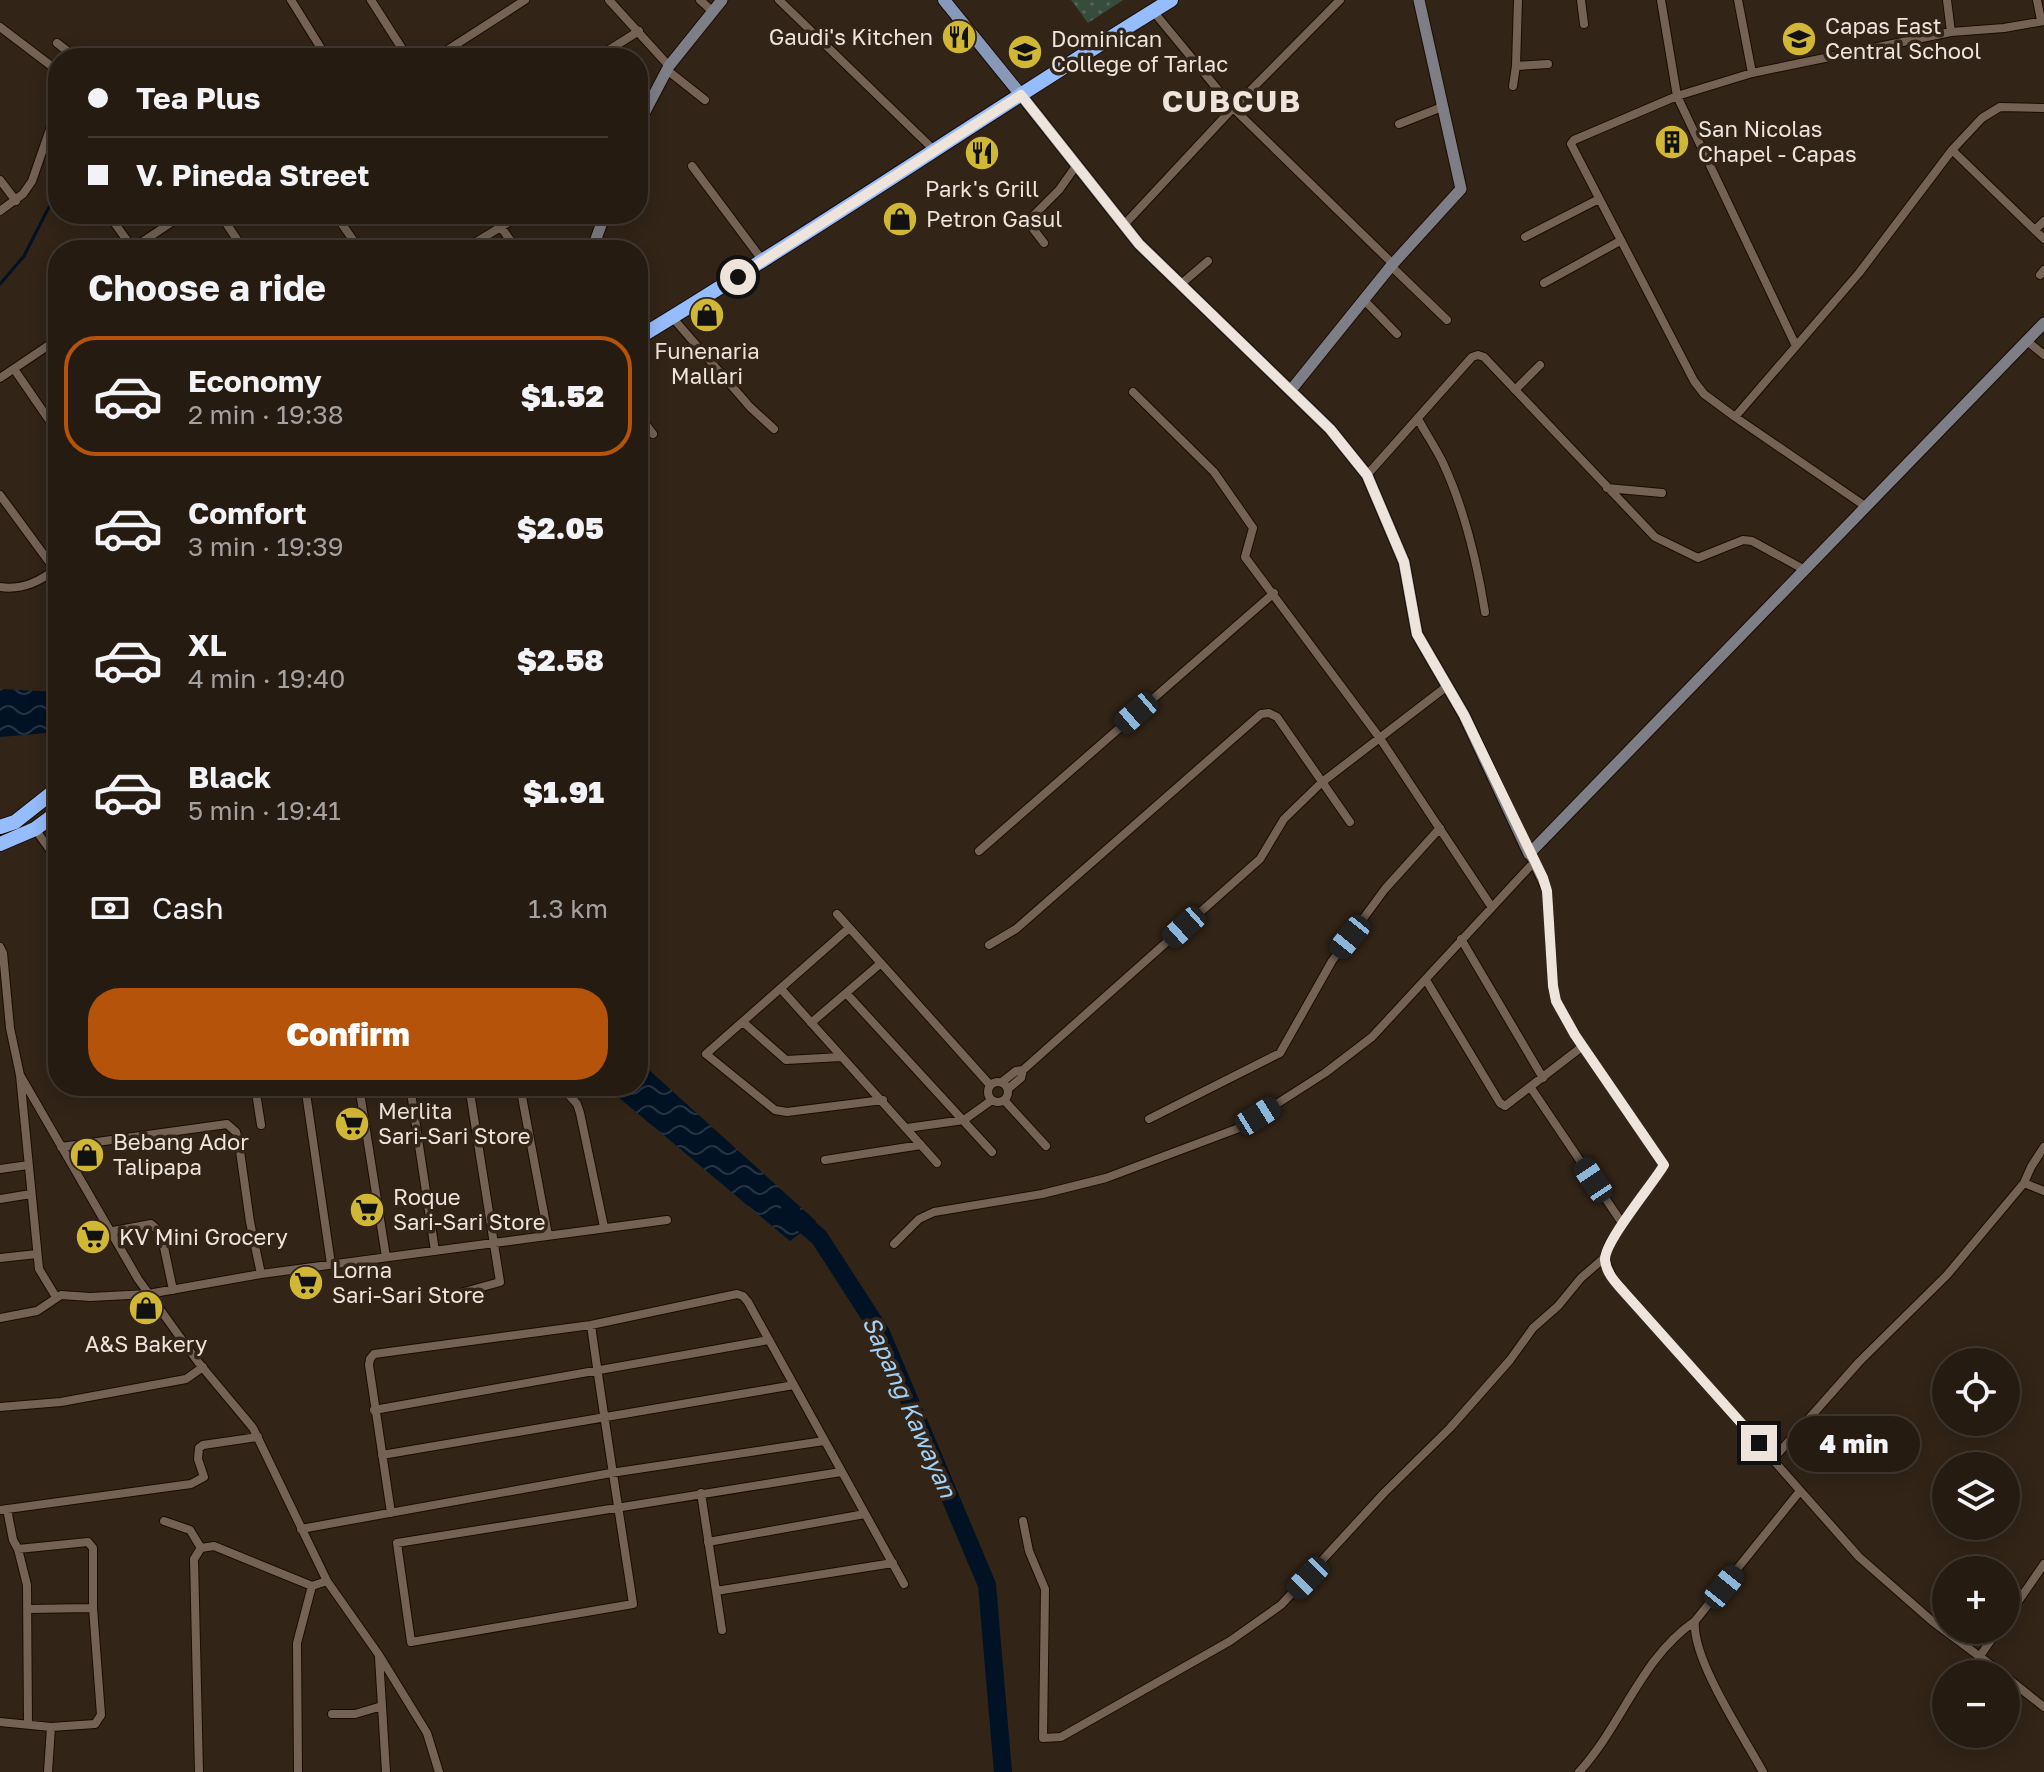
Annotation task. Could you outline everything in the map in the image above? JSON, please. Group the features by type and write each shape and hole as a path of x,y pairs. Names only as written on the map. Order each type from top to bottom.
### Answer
{"highway":[{"path":"648,332 763,262 1171,0"},
{"path":"0,827 15,822 48,796"},
{"path":"0,844 35,829 48,819"}],"main road":[{"path":"944,0 1021,95"}],"street":[{"path":"291,0 321,48"},
{"path":"451,48 525,0"},
{"path":"609,0 668,68 705,100"},
{"path":"700,0 712,11"},
{"path":"648,106 668,68 722,0"},
{"path":"779,0 934,150"},
{"path":"1123,226 1340,0"},
{"path":"1291,390 1392,265 1461,189 1419,0"},
{"path":"1513,86 1518,0"},
{"path":"1581,0 1584,24"},
{"path":"1661,0 1677,96 1796,346"},
{"path":"1738,0 1752,73"},
{"path":"1947,0 1951,32"},
{"path":"1865,506 1704,394 1694,381 1571,144 1574,140 1677,96 1752,73 1951,32 2004,28 2042,20 2037,0"},
{"path":"375,1 402,48"},
{"path":"1153,11 1233,108 1447,320"},
{"path":"0,27 48,63"},
{"path":"612,48 639,31"},
{"path":"57,43 63,48"},
{"path":"1516,66 1548,64"},
{"path":"1021,95 1123,226 1330,429 1367,475 1404,562 1417,634 1464,715 1547,891 1556,1001 1664,1165 1622,1223 1604,1258 1533,1328 1510,1360 1450,1428 1384,1493 1281,1605 1247,1631 1061,1737 1043,1738 1045,1589 1029,1551 1023,1521"},
{"path":"1735,417 1859,273 1952,150 1991,111 2011,106 2044,108"},
{"path":"1399,124 1442,107"},
{"path":"0,211 16,201 32,181 48,135"},
{"path":"1952,150 2044,239"},
{"path":"692,166 763,262"},
{"path":"1044,243 1029,220 1059,190 1076,166"},
{"path":"0,180 16,201"},
{"path":"1525,237 1599,199"},
{"path":"2035,230 2044,221"},
{"path":"145,240 169,224"},
{"path":"480,240 506,224"},
{"path":"501,227 510,240"},
{"path":"1544,283 1620,241"},
{"path":"1181,284 1208,261"},
{"path":"1364,300 1397,334"},
{"path":"672,317 750,407 774,429"},
{"path":"894,1244 919,1219 934,1212 1042,1194 1106,1178 1239,1128 1360,1048 1426,980 1532,858 1803,569 2044,323"},
{"path":"2027,341 2044,355"},
{"path":"0,378 48,346"},
{"path":"1367,475 1472,357 1478,355 1484,357 1655,537 1698,558 1743,540 1752,541 1803,569"},
{"path":"1515,390 1540,365"},
{"path":"14,369 48,418"},
{"path":"1133,392 1214,472 1246,516 1253,528 1245,557 1379,737 1491,906"},
{"path":"1418,419 1443,463 1452,488 1478,568 1485,612"},
{"path":"648,427 653,434"},
{"path":"1606,487 1662,493"},
{"path":"0,495 48,561"},
{"path":"0,587 17,588 48,576"},
{"path":"979,851 1274,593"},
{"path":"837,914 990,1085 1005,1086 1021,1078 1023,1070 1260,859 1284,819 1321,783 1446,687"},
{"path":"989,945 1016,929 1261,714 1269,713 1277,717 1350,822"},
{"path":"1149,1119 1280,1053 1338,951 1385,889 1440,828"},
{"path":"35,829 48,847"},
{"path":"849,928 706,1054 775,1110 787,1112 883,1100"},
{"path":"1461,939 1543,1078"},
{"path":"0,947 3,953 3,984 20,1075 39,1269 56,1297"},
{"path":"811,1023 881,963"},
{"path":"1426,980 1500,1103 1505,1106 1583,1046"},
{"path":"781,989 937,1163"},
{"path":"846,993 992,1152"},
{"path":"743,1022 786,1060 841,1057"},
{"path":"20,1075 108,1232 148,1294 258,1437 327,1581 379,1655 427,1733 439,1772"},
{"path":"990,1085 988,1093 992,1100"},
{"path":"1005,1086 1004,1100 1046,1146"},
{"path":"1531,1088 1622,1223"},
{"path":"257,1096 261,1125"},
{"path":"306,1096 331,1264"},
{"path":"361,1096 386,1257"},
{"path":"412,1096 435,1251"},
{"path":"446,1297 500,1282 471,1096"},
{"path":"522,1096 548,1235"},
{"path":"570,1096 580,1113 604,1227"},
{"path":"907,1128 964,1120 992,1100 1004,1100"},
{"path":"61,1147 227,1124 236,1132 239,1144 261,1274"},
{"path":"825,1160 921,1145"},
{"path":"1774,1458 1859,1362 1947,1275 2024,1183 2044,1147"},
{"path":"0,1169 28,1165"},
{"path":"2024,1183 2044,1191"},
{"path":"0,1199 31,1194"},
{"path":"0,1318 37,1311 61,1295 148,1294 331,1264 667,1220"},
{"path":"108,1232 151,1224 157,1227 161,1233 173,1290"},
{"path":"0,1258 37,1254"},
{"path":"1604,1258 1607,1269 1624,1292 1872,1569 1932,1621 1985,1660"},
{"path":"391,1513 369,1365 374,1354 591,1325 737,1294 748,1302 904,1584"},
{"path":"591,1325 611,1473 618,1506 633,1604 411,1642 397,1543 618,1506 841,1472"},
{"path":"374,1410 769,1340"},
{"path":"0,1407 61,1402 186,1379 203,1367"},
{"path":"382,1455 794,1385"},
{"path":"28,1724 27,1585 3,1509 191,1484 204,1477 198,1459 199,1448 203,1445 258,1437"},
{"path":"301,1529 611,1473 824,1441"},
{"path":"1579,1772 1609,1733 1646,1669 1667,1644 1695,1621 1800,1491"},
{"path":"701,1493 722,1630"},
{"path":"708,1542 865,1514"},
{"path":"164,1521 190,1530 201,1548"},
{"path":"0,1722 51,1727 95,1724 101,1715 93,1608 94,1554 91,1544 18,1549"},
{"path":"199,1772 194,1559 201,1548 214,1546 312,1586 327,1581"},
{"path":"716,1591 893,1563"},
{"path":"2020,1599 2044,1564"},
{"path":"298,1772 297,1643 312,1586"},
{"path":"28,1609 93,1608"},
{"path":"1695,1621 1694,1636 1705,1664 1763,1772"},
{"path":"1980,1656 1988,1644"},
{"path":"379,1655 386,1772"},
{"path":"2020,1688 2044,1707"},
{"path":"332,1714 355,1714 382,1706"},
{"path":"48,1772 51,1727"}],"green space":[{"path":"1071,0 1123,0 1088,23"}],"water":[{"path":"0,689 48,691 48,733 0,737"},
{"path":"648,1069 816,1221 790,1241 617,1096 648,1096"}],"waterway":[{"path":"0,284 24,256 48,209"},
{"name":"Sapang Kawayan","path":"789,1212 819,1237 881,1333 987,1585 1003,1772"}],"place":[{"name":"Gaudi's Kitchen","path":"959,37"},
{"name":"Capas East Central School","path":"1799,39"},
{"name":"Dominican College of Tarlac","path":"1025,52"},
{"name":"San Nicolas Chapel - Capas","path":"1672,142"},
{"name":"Park's Grill","path":"982,153"},
{"name":"Petron Gasul","path":"900,219"},
{"name":"Funenaria Mallari","path":"707,315"},
{"name":"Merlita Sari-Sari Store","path":"352,1124"},
{"name":"Bebang Ador Talipapa","path":"87,1155"},
{"name":"Roque Sari-Sari Store","path":"367,1210"},
{"name":"KV Mini Grocery","path":"93,1237"},
{"name":"Lorna Sari-Sari Store","path":"306,1283"},
{"name":"A&S Bakery","path":"146,1308"}],"district":[{"name":"CUBCUB","path":"1232,102"}],"route":[{"path":"738,277 1021,95 1139,244 1330,429 1367,475 1383,508 1404,562 1417,634 1464,715 1543,878 1547,891 1556,1001 1575,1035 1664,1165 1610,1242 1604,1258 1607,1269 1759,1443"}]}
